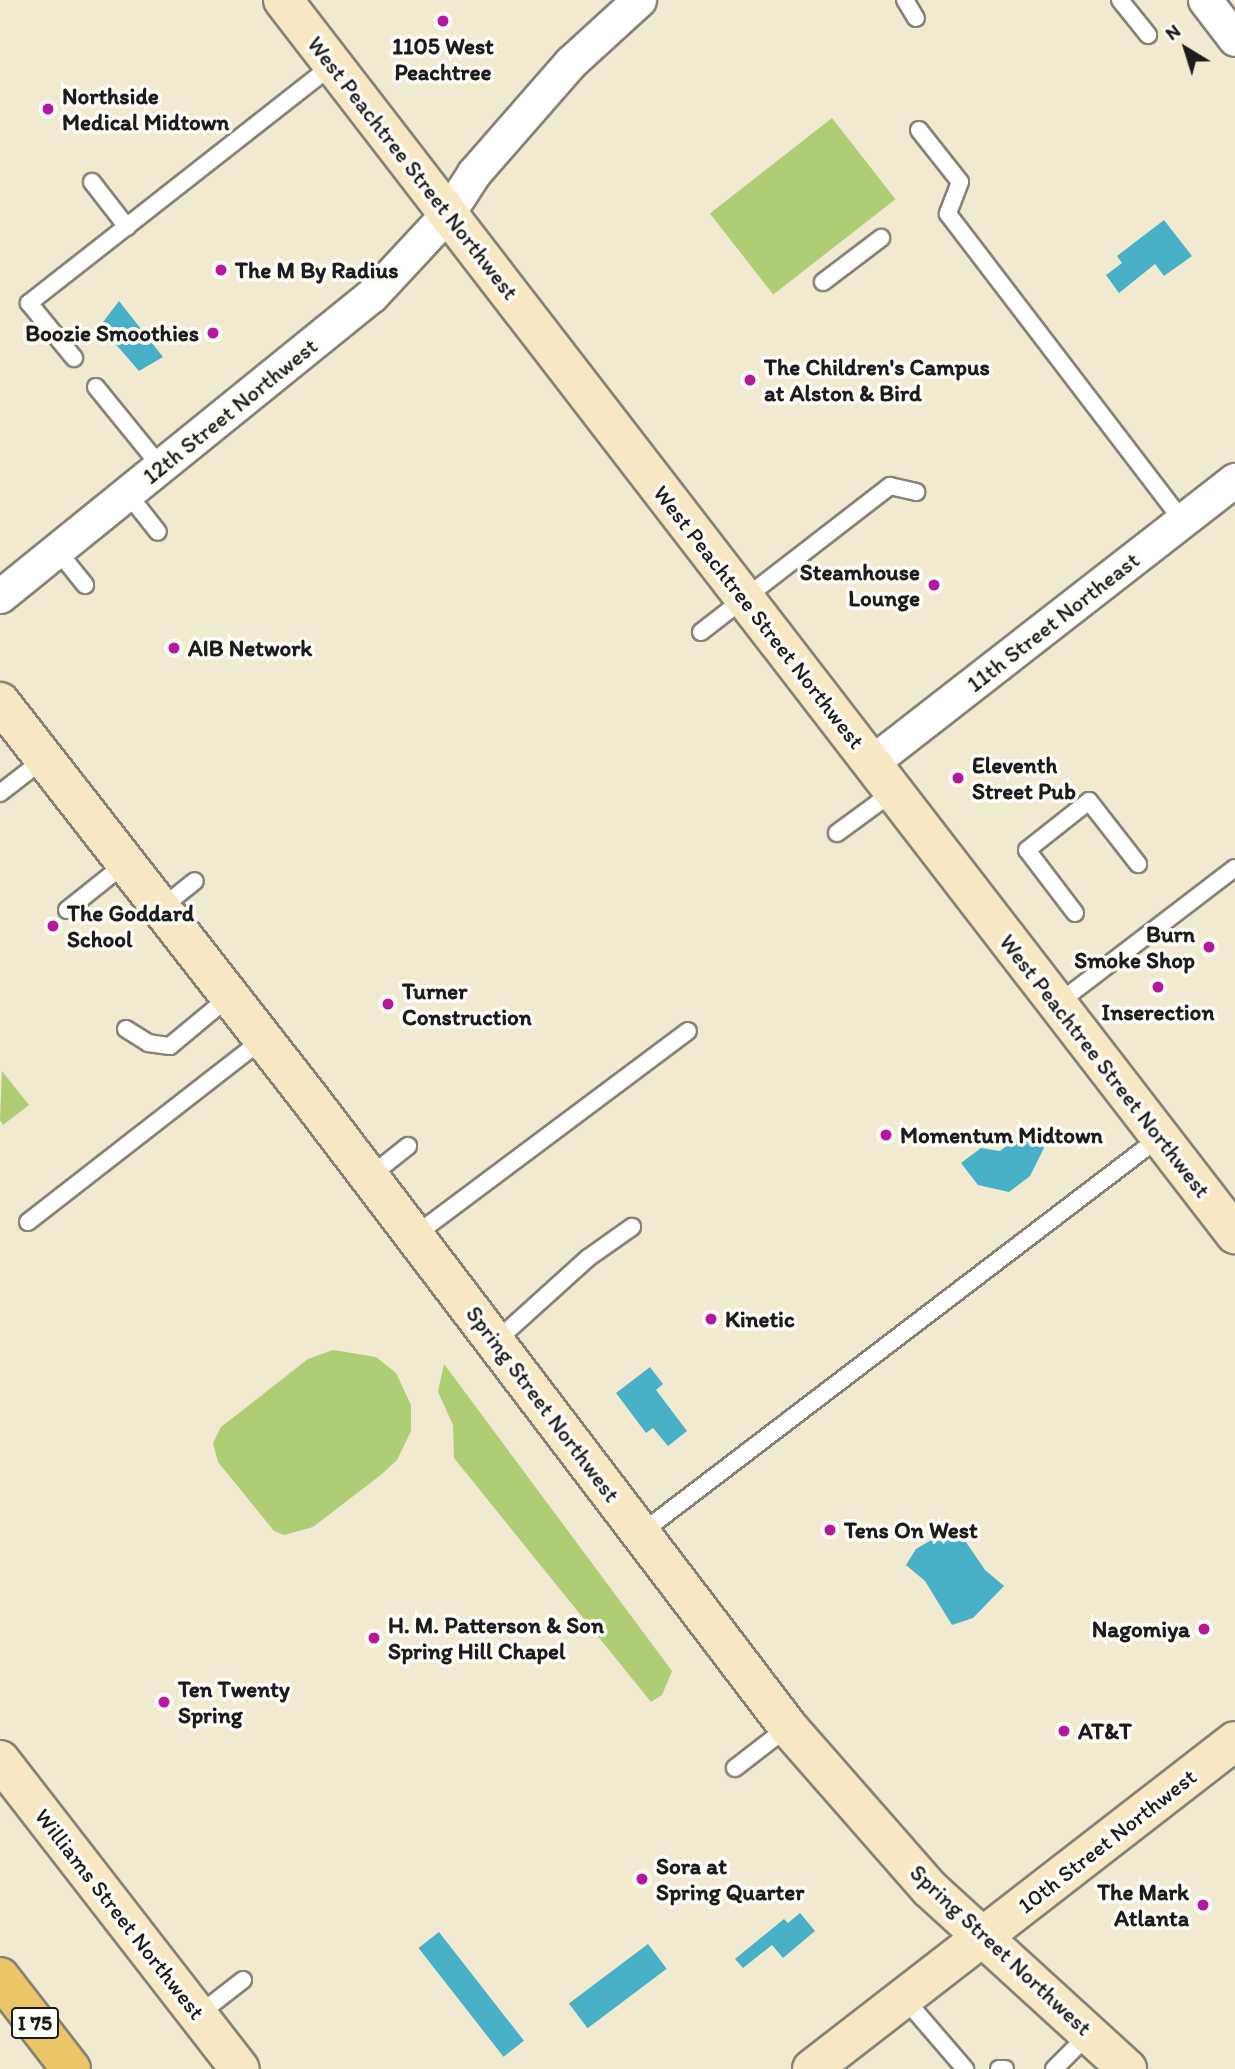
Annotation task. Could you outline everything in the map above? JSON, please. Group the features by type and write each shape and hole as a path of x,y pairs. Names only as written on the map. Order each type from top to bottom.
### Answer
{"highway":[{"name":"I 75","path":"0,1977 71,2069"}],"main road":[{"name":"West Peachtree Street Northwest","path":"283,0 1235,1234"},
{"name":"Spring Street Northwest","path":"0,702 264,1039 788,1727 930,1889 1127,2069"},
{"name":"10th Street Northwest","path":"812,2069 1235,1741"},
{"name":"Williams Street Northwest","path":"0,1760 240,2069"}],"street":[{"name":"12th Street Northwest","path":"0,596 371,296 448,213 474,173 579,53 639,0"},
{"path":"1205,0 1235,38"},
{"name":"11th Street Northeast","path":"882,777 1183,521 1235,480"}],"lane":[{"path":"905,0 916,18"},
{"path":"1120,0 1147,35"},
{"path":"74,358 29,303 333,65"},
{"path":"919,130 960,182 948,214 1183,521"},
{"path":"92,183 127,227"},
{"path":"823,282 881,238"},
{"path":"96,387 161,467"},
{"path":"701,632 890,486 916,492"},
{"path":"128,494 158,532"},
{"path":"57,550 85,585"},
{"path":"0,793 44,759"},
{"path":"837,833 882,777"},
{"path":"1075,913 1027,850 1089,801 1138,864"},
{"path":"67,910 126,863"},
{"path":"1058,1004 1235,867"},
{"path":"161,908 195,881"},
{"path":"126,1029 148,1043 170,1045 230,996"},
{"path":"414,1236 688,1031"},
{"path":"28,1222 264,1039"},
{"path":"641,1533 1160,1138"},
{"path":"369,1177 408,1146"},
{"path":"495,1342 589,1258 632,1227"},
{"path":"735,1768 788,1727"},
{"path":"198,2015 243,1980"},
{"path":"904,1998 965,2069"},
{"path":"1054,2069 1090,2033"},
{"path":"999,2069 1005,2069"}],"green space":[{"path":"832,118 895,199 773,295 710,213"},
{"path":"2,1071 29,1105 3,1125 0,1120"},
{"path":"333,1350 376,1357 396,1373 411,1405 411,1431 397,1460 382,1474 313,1527 284,1535 274,1531 218,1462 213,1443 221,1427 308,1359"},
{"path":"444,1364 672,1671 662,1695 651,1702 454,1458 453,1425 438,1392"}],"water":[{"path":"1164,220 1192,256 1164,276 1155,264 1119,293 1106,275 1122,263 1117,256"},
{"path":"119,301 163,357 139,371 100,326"},
{"path":"1029,1129 1044,1148 1030,1176 1009,1192 978,1185 961,1163 981,1148 1000,1151"},
{"path":"650,1367 663,1384 656,1390 687,1431 668,1446 653,1428 646,1433 616,1393"},
{"path":"955,1526 985,1570 1004,1586 973,1618 952,1625 925,1581 906,1565 916,1549"},
{"path":"800,1913 815,1931 783,1958 772,1945 743,1968 735,1959 784,1919 788,1923"},
{"path":"439,1932 524,2041 503,2057 419,1948"},
{"path":"648,1944 667,1969 588,2028 569,2004"}],"place":[{"name":"1105 West Peachtree","path":"443,21"},
{"name":"Northside Medical Midtown","path":"48,109"},
{"name":"The M By Radius","path":"221,270"},
{"name":"Boozie Smoothies","path":"213,333"},
{"name":"The Children's Campus at Alston & Bird","path":"750,380"},
{"name":"Steamhouse Lounge","path":"934,585"},
{"name":"AIB Network","path":"174,648"},
{"name":"Eleventh Street Pub","path":"958,778"},
{"name":"The Goddard School","path":"53,926"},
{"name":"Burn Smoke Shop","path":"1209,947"},
{"name":"Inserection","path":"1158,987"},
{"name":"Turner Construction","path":"388,1004"},
{"name":"Momentum Midtown","path":"886,1135"},
{"name":"Kinetic","path":"711,1319"},
{"name":"Tens On West","path":"830,1530"},
{"name":"Nagomiya","path":"1204,1629"},
{"name":"H. M. Patterson & Son Spring Hill Chapel","path":"374,1638"},
{"name":"Ten Twenty Spring","path":"164,1702"},
{"name":"AT&T","path":"1064,1731"},
{"name":"Sora at Spring Quarter","path":"642,1879"},
{"name":"The Mark Atlanta","path":"1203,1905"}]}
